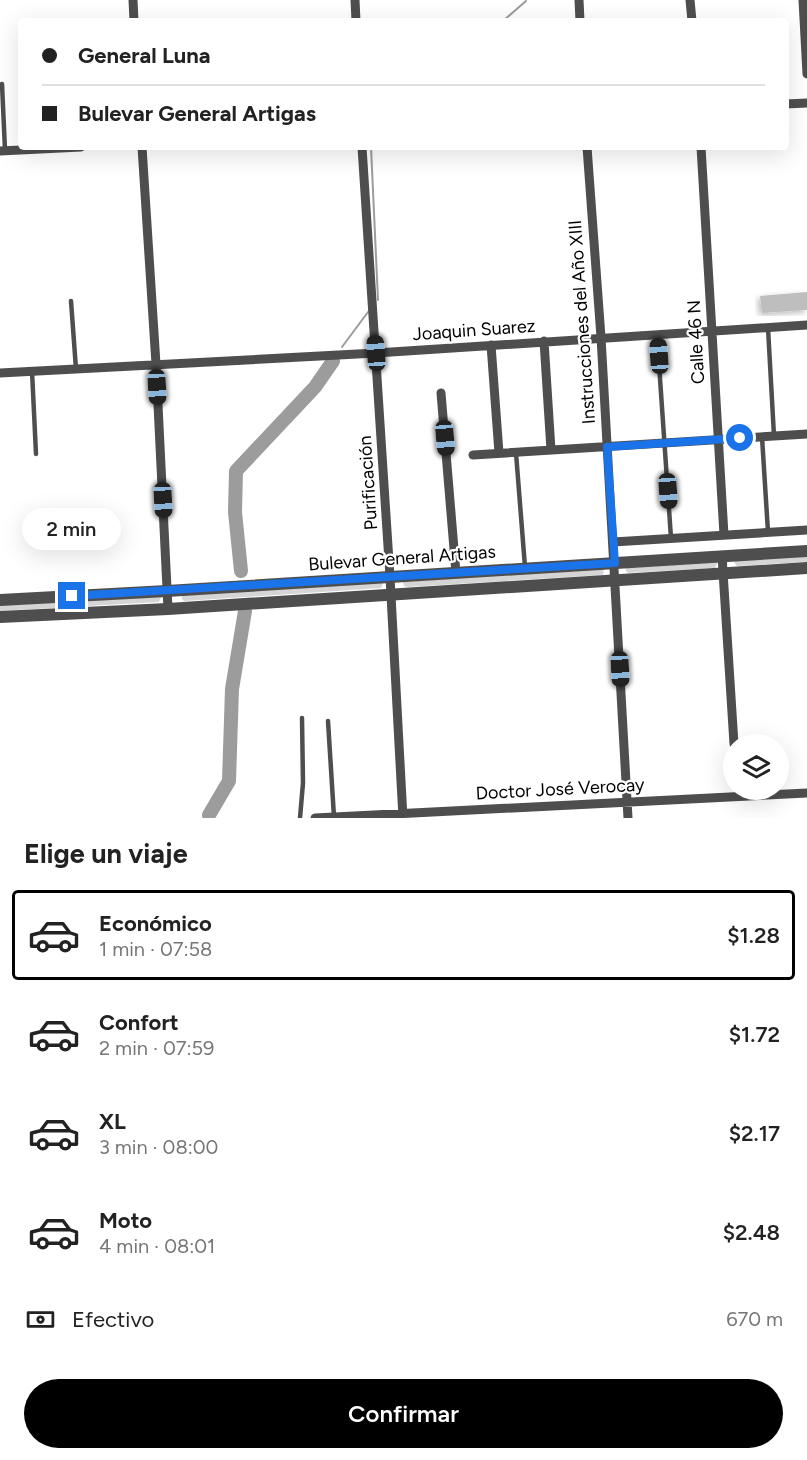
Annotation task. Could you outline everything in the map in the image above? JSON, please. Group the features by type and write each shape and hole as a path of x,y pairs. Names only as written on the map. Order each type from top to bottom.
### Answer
{"street":[{"path":"133,0 134,18"},
{"path":"355,0 356,18"},
{"path":"579,0 580,18"},
{"path":"690,0 692,18"},
{"path":"802,0 807,75"},
{"path":"789,104 807,103"},
{"path":"2,151 22,150"},
{"path":"142,150 168,609"},
{"name":"Purificación","path":"362,150 403,816"},
{"name":"Instrucciones del Año XIII","path":"587,150 615,563 628,818"},
{"name":"Calle 46 N","path":"701,150 724,535"},
{"name":"Joaquin Suarez","path":"0,373 376,353 807,325"},
{"path":"544,341 551,450"},
{"path":"490,345 499,453"},
{"path":"441,393 456,573"},
{"path":"473,454 807,434"},
{"path":"613,542 807,530"},
{"name":"Bulevar General Artigas","path":"0,600 807,551"},
{"path":"722,556 733,734"},
{"name":"Bulevar General Artigas","path":"0,617 168,609 807,568"},
{"name":"Doctor José Verocay","path":"315,818 464,814 723,794"},
{"name":"Doctor José Verocay","path":"789,794 807,794"}],"lane":[{"path":"2,84 2,151"},
{"path":"72,301 76,369"},
{"path":"768,327 774,436"},
{"path":"657,334 671,538"},
{"path":"32,371 36,454"},
{"path":"762,437 768,532"},
{"path":"516,453 525,569"},
{"path":"300,818 303,783 302,718"},
{"path":"328,721 334,817"}],"shaded area":[{"path":"807,555 807,562 737,566 734,562 735,560"},
{"path":"718,562 715,568 628,573 626,571 626,568"},
{"path":"604,568 603,575 407,587 403,582"},
{"path":"383,583 381,588 184,601 182,599 182,595"},
{"path":"161,597 159,602 0,611 0,604"}],"building":[{"path":"807,292 807,310 762,313 760,296"}],"waterway":[{"path":"506,18 526,1"},
{"path":"371,150 378,300"},
{"path":"342,347 368,312"},
{"path":"241,571 235,512 236,471 315,387 333,361"},
{"path":"209,815 229,781 232,689 245,611"}],"route":[{"path":"72,596 615,563 607,447 740,438"}]}
